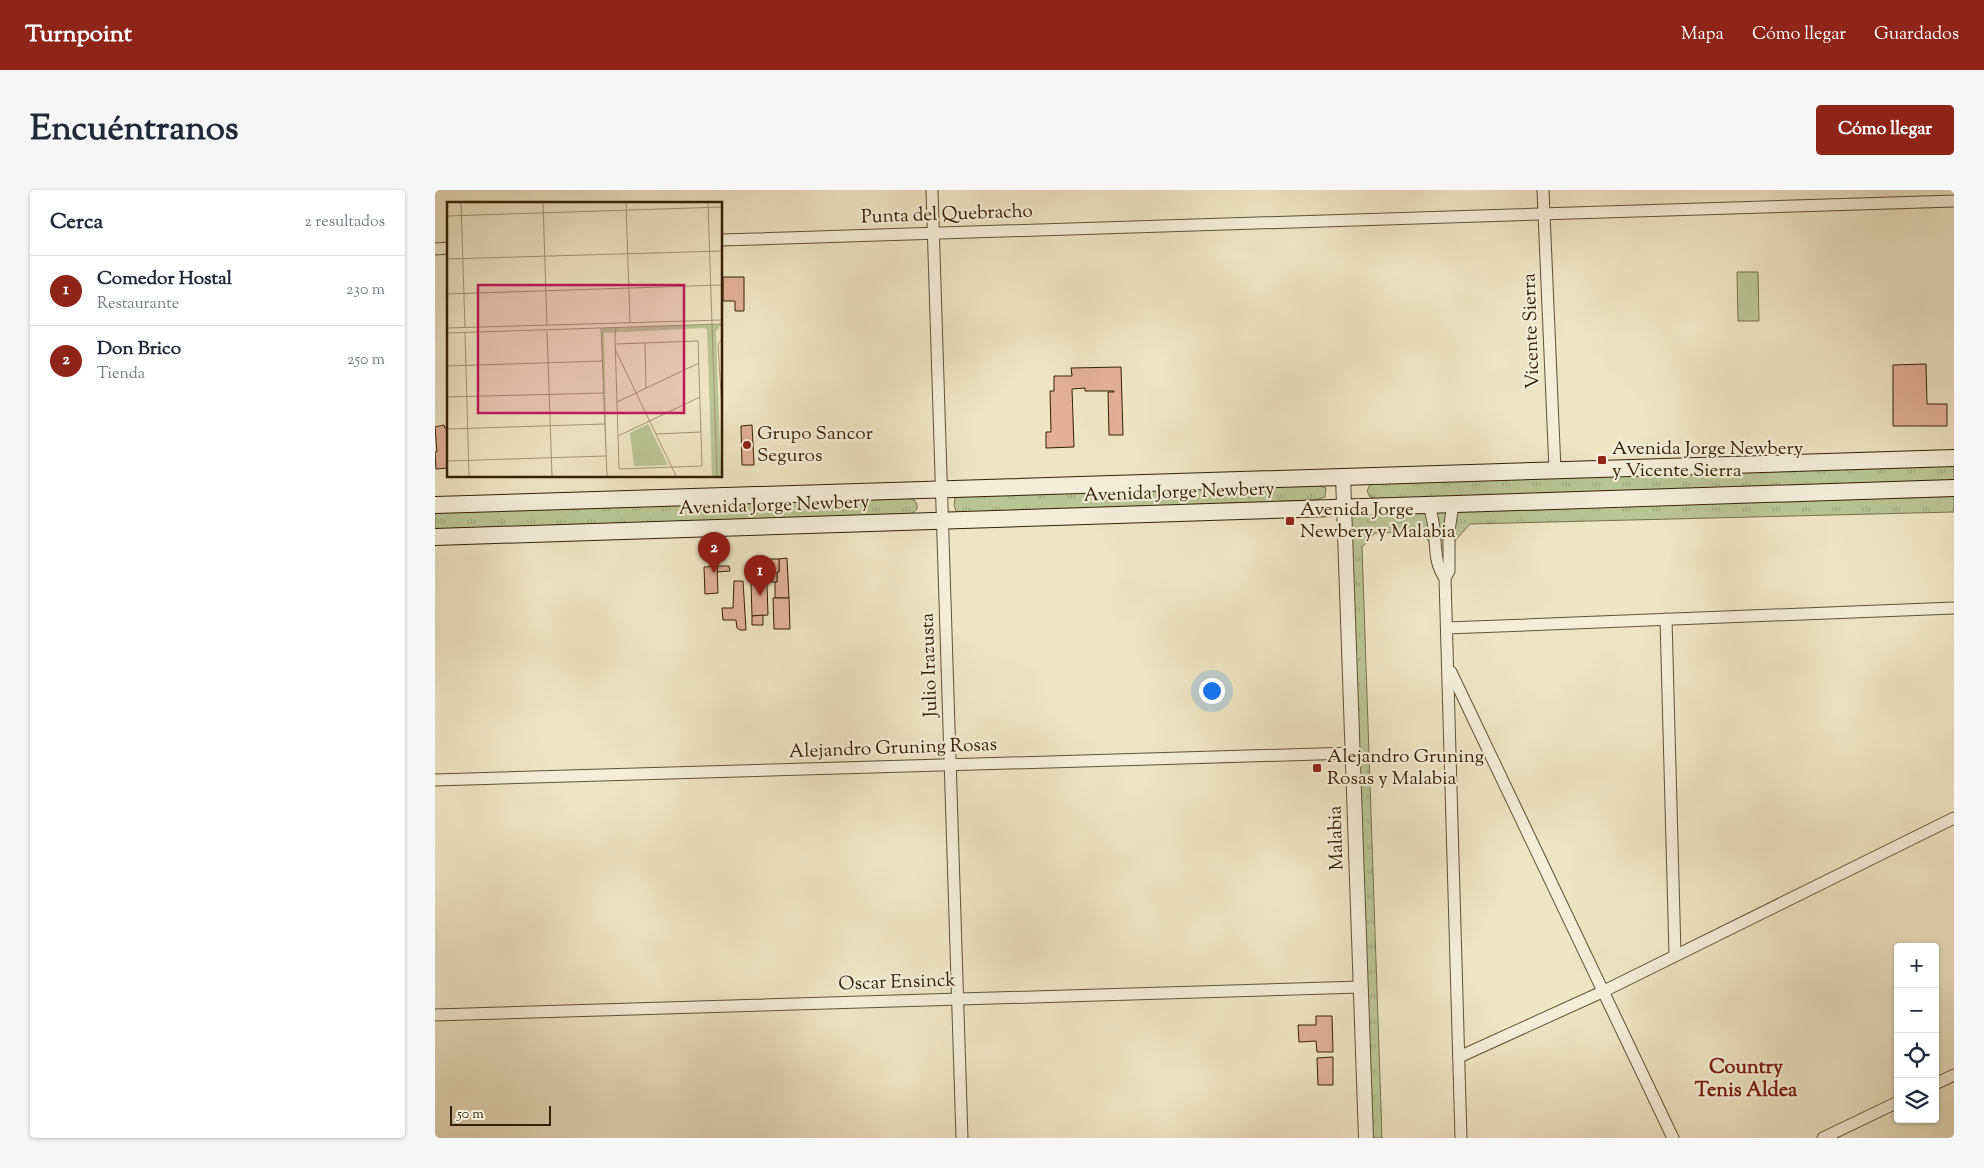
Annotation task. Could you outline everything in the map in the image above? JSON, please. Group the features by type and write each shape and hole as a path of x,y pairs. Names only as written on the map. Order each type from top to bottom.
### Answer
{"main road":[{"name":"Avenida Jorge Newbery","path":"435,505 1954,458"},
{"name":"Avenida Jorge Newbery","path":"435,537 1954,488"}],"street":[{"name":"Julio Irazusta","path":"932,190 962,1138"},
{"name":"Vicente Sierra","path":"1543,190 1555,470"},
{"name":"Punta del Quebracho","path":"723,240 1954,201"},
{"name":"Malabia","path":"1343,476 1366,1138"},
{"path":"1453,504 1449,531 1449,570 1445,578 1461,1138"},
{"path":"1429,505 1436,553 1441,572 1445,578"},
{"path":"1447,628 1954,608"},
{"path":"1666,619 1675,954"},
{"path":"1448,667 1673,1138"},
{"name":"Alejandro Gruning Rosas","path":"435,780 1352,753"},
{"path":"1459,1057 1602,992 1675,954 1954,818"},
{"name":"Oscar Ensinck","path":"435,1015 1361,987"},
{"path":"1939,1082 1954,1075"},
{"path":"1823,1138 1894,1104"}],"green space":[{"path":"1737,272 1758,272 1759,321 1738,321"},
{"path":"1954,465 1954,480 1375,499 1370,497 1367,491 1370,485 1377,483"},
{"path":"1317,485 1326,488 1325,497 1315,500 960,513 956,511 954,505 955,498 960,496"},
{"path":"1954,488 1954,512 1470,524 1454,542 1438,539 1430,542 1418,532 1375,533 1362,547 1382,1138 1366,1138 1344,507"},
{"path":"908,498 914,500 917,504 917,509 912,514 435,529 435,512"}],"building":[{"path":"723,277 744,277 744,311 735,311 735,301 723,301"},
{"path":"1926,364 1927,404 1947,404 1947,426 1893,426 1893,365"},
{"path":"1121,367 1123,435 1109,435 1108,392 1114,391 1085,391 1085,388 1072,389 1074,447 1046,448 1046,432 1051,432 1050,391 1054,391 1054,376 1072,376 1071,368"},
{"path":"444,425 447,428 447,468 436,469 435,427"},
{"name":"Grupo Sancor Seguros","path":"752,425 754,465 742,465 741,426"},
{"path":"787,558 789,598 775,598 775,582 777,582 777,572 779,572 779,559"},
{"path":"770,559 779,559 777,582 771,582"},
{"path":"717,566 729,566 730,571 717,572"},
{"path":"717,566 718,593 705,594 704,567"},
{"path":"751,568 761,568 762,584 751,584"},
{"path":"734,581 743,581 746,630 737,628 736,620 723,620 722,608 733,608"},
{"path":"751,584 767,584 768,615 752,616"},
{"path":"773,598 789,598 790,629 774,629"},
{"path":"763,615 763,625 752,625 752,616"},
{"path":"1316,1016 1332,1016 1333,1052 1317,1052 1316,1041 1299,1042 1298,1025 1316,1025"},
{"path":"1333,1057 1333,1085 1318,1085 1317,1058"}],"place":[{"name":"Grupo Sancor Seguros","path":"747,445"},
{"name":"Avenida Jorge Newbery y Vicente Sierra","path":"1602,460"},
{"name":"Avenida Jorge Newbery y Malabia","path":"1290,521"},
{"name":"Don Brico","path":"714,573"},
{"name":"Comedor Hostal","path":"760,596"},
{"name":"Alejandro Gruning Rosas y Malabia","path":"1317,768"}],"district":[{"name":"Country Tenis Aldea","path":"1746,1080"}]}
